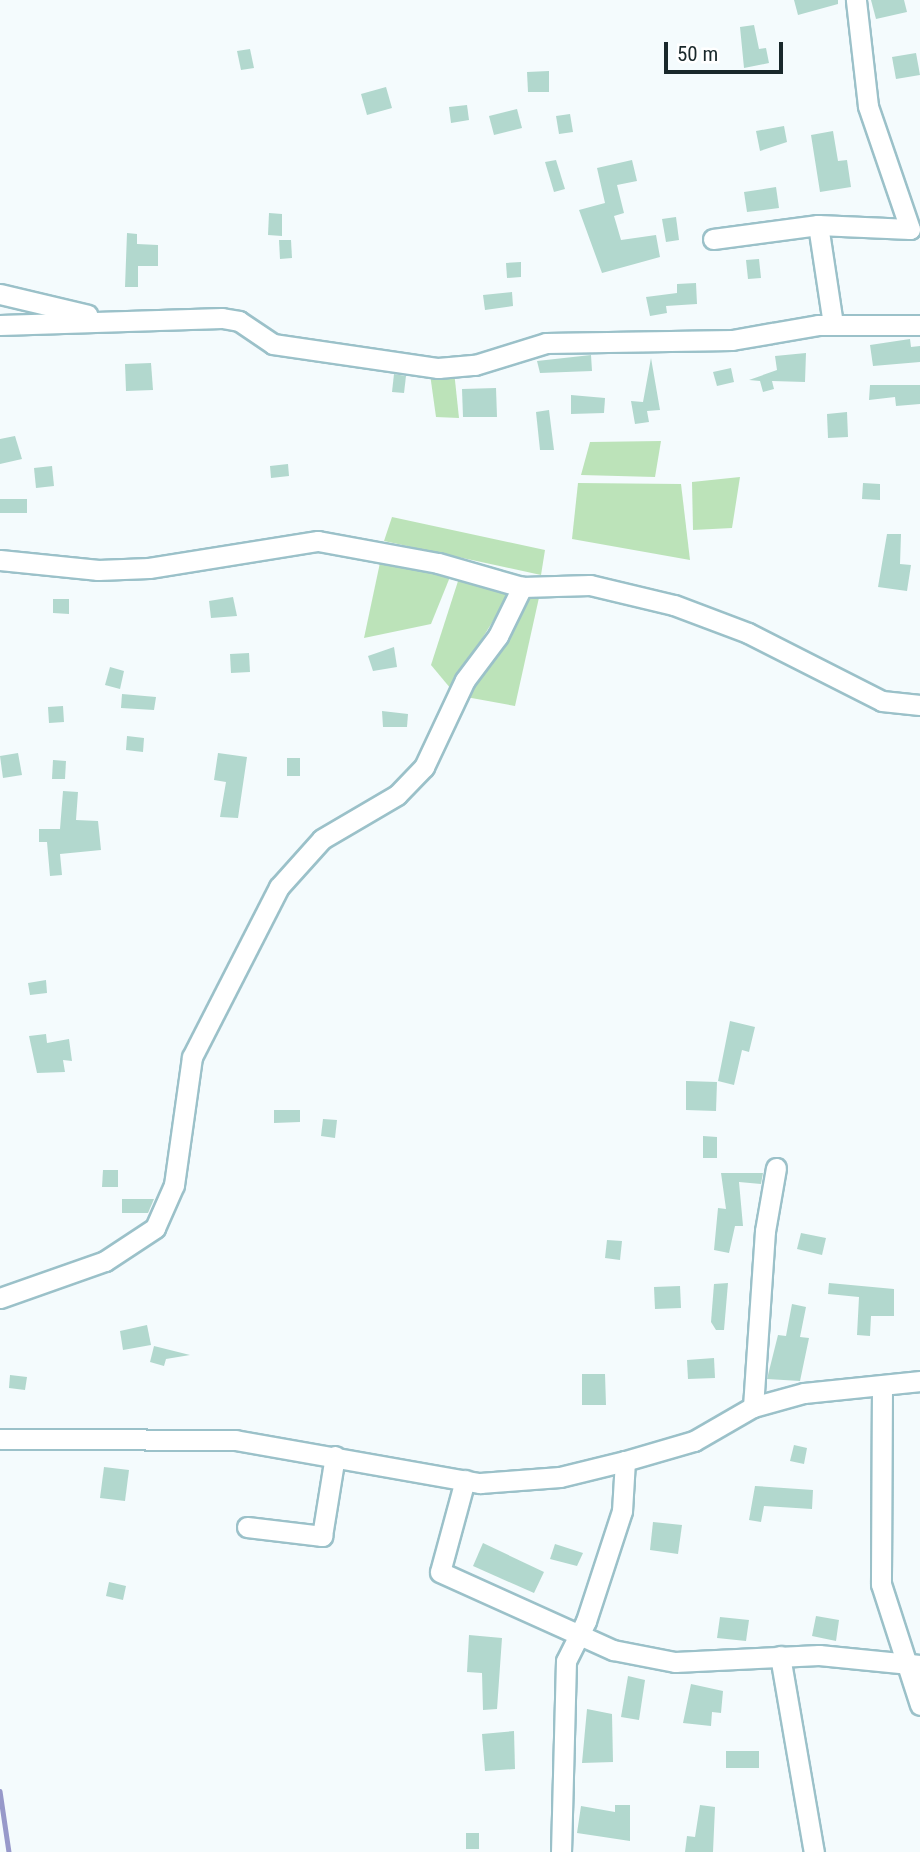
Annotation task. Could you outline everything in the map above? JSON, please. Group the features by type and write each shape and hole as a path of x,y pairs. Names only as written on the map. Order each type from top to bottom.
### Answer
{"street":[{"path":"713,239 818,225 910,229 868,106 856,0"},
{"path":"818,225 833,324"},
{"path":"0,294 109,320"},
{"path":"0,325 222,318 239,321 273,344 438,368 475,365 546,343 732,340 833,324 920,325"},
{"path":"0,560 98,570 149,568 318,541 448,565 523,587 590,585 674,605 748,633 882,701 920,705"},
{"path":"0,1298 105,1261 155,1228 174,1185 192,1057 279,887 322,839 397,795 424,766 465,680 498,636 523,587"},
{"path":"752,1407 765,1231 776,1168"},
{"path":"0,1440 235,1440 465,1480 560,1477 694,1441 752,1407 804,1393 920,1381"},
{"path":"882,1386 881,1584 915,1664 920,1705"},
{"path":"247,1527 322,1536 335,1456"},
{"path":"561,1852 562,1695 566,1661 579,1634 622,1511 625,1461"},
{"path":"465,1480 440,1572 613,1650 675,1662 780,1656 915,1664"},
{"path":"780,1656 814,1852"}],"green space":[{"path":"454,371 459,418 436,417 430,374"},
{"path":"661,441 655,477 581,475 590,442"},
{"path":"740,477 732,528 693,530 692,482"},
{"path":"578,483 681,484 690,560 572,539"},
{"path":"392,517 545,550 541,575 384,541"},
{"path":"381,558 452,572 431,624 364,638"},
{"path":"459,578 509,595 451,689 431,665"},
{"path":"526,593 540,593 515,706 466,697"}],"building":[{"path":"794,0 838,0 838,4 798,15"},
{"path":"871,0 904,0 907,12 876,19"},
{"path":"754,25 759,49 766,48 769,63 744,68 740,27"},
{"path":"250,49 254,68 241,70 237,51"},
{"path":"916,53 920,75 896,79 892,57"},
{"path":"549,71 549,92 528,92 527,72"},
{"path":"386,87 392,108 367,115 361,94"},
{"path":"467,105 469,120 451,123 449,107"},
{"path":"517,109 522,128 494,135 489,116"},
{"path":"570,114 573,132 559,134 556,116"},
{"path":"784,126 787,142 760,151 756,131"},
{"path":"833,131 838,161 847,160 851,187 820,192 811,135"},
{"path":"556,160 565,189 554,192 545,162"},
{"path":"632,160 637,181 617,185 624,213 614,216 621,240 656,235 660,257 602,273 579,210 605,203 597,168"},
{"path":"776,187 779,208 747,212 744,192"},
{"path":"269,213 282,214 282,236 268,235"},
{"path":"676,217 679,240 666,242 662,219"},
{"path":"127,233 137,234 137,244 158,245 158,266 138,266 138,287 125,287"},
{"path":"279,240 291,240 292,258 280,259"},
{"path":"759,259 761,278 748,279 746,260"},
{"path":"521,262 521,277 507,278 506,263"},
{"path":"696,283 697,304 666,306 667,313 650,316 646,297 677,293 677,284"},
{"path":"512,292 513,306 485,310 483,295"},
{"path":"910,339 911,347 920,346 920,362 873,366 870,345"},
{"path":"806,353 805,382 772,381 774,389 763,392 760,381 749,380 777,370 775,356"},
{"path":"591,355 592,371 540,373 537,361"},
{"path":"651,358 660,410 647,411 649,422 635,424 631,401 643,402"},
{"path":"151,363 153,390 126,391 125,364"},
{"path":"731,368 734,382 717,386 713,372"},
{"path":"394,374 406,376 404,393 392,392"},
{"path":"870,385 920,385 920,404 896,406 895,397 869,400"},
{"path":"496,388 497,417 463,417 462,389"},
{"path":"571,395 605,398 604,413 571,414"},
{"path":"549,410 554,450 540,450 536,412"},
{"path":"847,412 848,437 828,438 827,414"},
{"path":"15,436 22,459 0,464 0,439"},
{"path":"288,464 289,476 271,478 270,466"},
{"path":"52,466 54,486 36,488 34,468"},
{"path":"863,483 880,484 880,500 862,499"},
{"path":"0,499 27,499 27,513 0,513"},
{"path":"887,534 901,534 900,564 911,565 907,591 878,587"},
{"path":"233,597 237,616 211,618 209,601"},
{"path":"53,599 69,599 69,614 53,613"},
{"path":"394,647 397,667 373,671 368,656"},
{"path":"249,653 250,672 231,673 230,654"},
{"path":"110,667 124,671 120,689 105,685"},
{"path":"122,694 156,697 154,710 121,708"},
{"path":"63,706 64,722 49,723 48,707"},
{"path":"382,711 408,714 407,727 383,727"},
{"path":"127,736 144,738 143,752 126,750"},
{"path":"18,753 22,775 3,778 0,756"},
{"path":"218,753 247,757 238,818 220,817 226,782 214,780"},
{"path":"287,758 300,758 300,776 287,776"},
{"path":"53,760 66,761 65,779 52,779"},
{"path":"63,791 78,792 76,820 98,821 101,850 60,854 62,875 50,876 47,842 39,842 39,829 60,829"},
{"path":"46,980 47,993 30,995 28,983"},
{"path":"730,1021 755,1027 749,1052 742,1050 734,1085 718,1081"},
{"path":"46,1034 47,1043 69,1039 72,1061 63,1060 65,1072 37,1073 29,1036"},
{"path":"686,1081 717,1082 716,1111 686,1110"},
{"path":"274,1110 300,1110 300,1122 274,1123"},
{"path":"323,1119 337,1120 335,1138 321,1136"},
{"path":"703,1136 717,1137 717,1158 703,1158"},
{"path":"103,1170 118,1170 118,1187 102,1187"},
{"path":"721,1173 763,1173 761,1184 739,1182 743,1226 735,1226 729,1253 714,1250 718,1208 726,1209"},
{"path":"122,1199 154,1199 148,1213 122,1213"},
{"path":"801,1233 826,1238 822,1255 797,1249"},
{"path":"607,1240 622,1241 620,1260 605,1258"},
{"path":"728,1283 724,1330 716,1330 711,1322 714,1284"},
{"path":"829,1283 894,1289 894,1316 871,1316 870,1336 857,1335 859,1297 828,1294"},
{"path":"680,1286 681,1308 655,1309 654,1287"},
{"path":"792,1304 806,1307 800,1337 809,1338 800,1381 767,1379 778,1335 786,1336"},
{"path":"147,1325 151,1345 123,1350 120,1331"},
{"path":"154,1346 190,1355 166,1359 164,1366 150,1362"},
{"path":"714,1358 715,1378 688,1379 687,1360"},
{"path":"582,1374 605,1374 606,1405 582,1405"},
{"path":"10,1375 27,1377 25,1390 9,1388"},
{"path":"794,1445 807,1448 804,1464 790,1461"},
{"path":"104,1467 129,1470 125,1501 100,1498"},
{"path":"755,1486 813,1490 812,1509 764,1506 761,1522 749,1520"},
{"path":"653,1522 682,1525 678,1554 650,1550"},
{"path":"483,1543 544,1572 534,1593 473,1566"},
{"path":"555,1544 583,1553 577,1566 550,1559"},
{"path":"109,1582 126,1586 123,1600 106,1596"},
{"path":"816,1616 839,1620 836,1641 812,1636"},
{"path":"720,1617 749,1620 746,1641 717,1638"},
{"path":"469,1635 502,1638 497,1709 483,1710 482,1673 467,1672"},
{"path":"628,1676 645,1680 639,1720 621,1717"},
{"path":"691,1684 723,1691 721,1713 712,1712 711,1726 683,1723"},
{"path":"587,1709 612,1714 613,1762 582,1763"},
{"path":"514,1731 515,1769 485,1771 482,1734"},
{"path":"726,1751 759,1751 759,1768 726,1768"},
{"path":"615,1805 630,1805 630,1841 577,1833 581,1806 615,1812"},
{"path":"700,1805 715,1807 713,1852 685,1852 687,1836 695,1837"},
{"path":"466,1833 479,1833 479,1849 466,1849"}],"waterway":[{"path":"0,1791 9,1852"}]}
